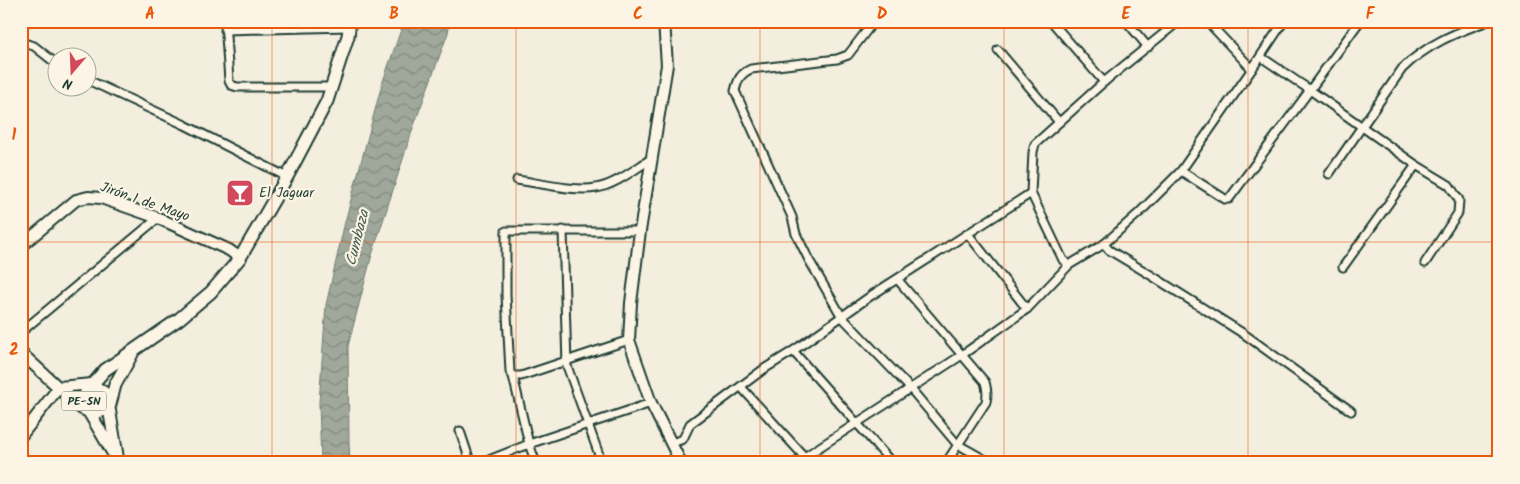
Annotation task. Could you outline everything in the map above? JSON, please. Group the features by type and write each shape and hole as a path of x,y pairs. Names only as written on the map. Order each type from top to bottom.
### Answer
{"main road":[{"name":"PE-5N","path":"119,463 89,413 84,399 86,392 105,370 179,319 212,292 240,258 287,177 327,100 348,36 349,24"},
{"name":"PE-5N","path":"119,463 109,404 116,385 133,352"}],"street":[{"path":"21,24 29,21"},
{"path":"225,21 229,81 231,85 237,87 332,87"},
{"path":"664,21 667,65 640,231 631,303 629,340 651,403 681,463"},
{"path":"874,21 848,54 837,60 752,69 744,72 739,77 735,91 792,218 796,234 842,317 910,388 958,444 991,463"},
{"path":"1051,21 1104,82"},
{"path":"1126,21 1148,47"},
{"path":"1069,265 1063,260 1031,194 1033,148 1035,144 1104,82 1179,21"},
{"path":"1207,21 1252,69"},
{"path":"795,463 962,355 1027,310 1069,265 1104,244 1140,212 1181,171 1284,21"},
{"path":"1181,171 1225,199 1230,199 1360,21"},
{"path":"1329,174 1402,69 1413,58 1424,49 1458,32 1488,21"},
{"path":"225,30 349,24"},
{"path":"21,42 34,46 48,57"},
{"path":"998,50 1059,122"},
{"path":"1261,57 1416,165 1448,185 1458,200 1458,213 1425,263"},
{"path":"98,85 185,125 287,177"},
{"path":"517,180 585,189 597,188 652,159"},
{"path":"1343,267 1416,165"},
{"path":"669,440 675,442 683,439 690,424 764,369 872,296 1031,194"},
{"name":"Jirón 1 de Mayo","path":"21,246 76,200 88,197 101,198 158,218 229,250 240,258"},
{"path":"21,332 158,218"},
{"path":"564,230 567,366 590,425 602,463"},
{"path":"536,463 529,444 513,376 510,372 506,295 506,231 640,231"},
{"path":"968,234 1027,310"},
{"path":"1104,244 1109,250 1244,334 1351,411"},
{"path":"898,280 985,382 988,393 984,406 946,463"},
{"path":"513,376 521,376 629,340"},
{"path":"793,351 892,463"},
{"path":"21,353 59,387 82,409 89,413 98,413 109,404 104,392 92,384 59,387 21,436"},
{"path":"741,387 810,463"},
{"path":"481,463 529,444 651,403"},
{"path":"460,431 470,460 473,463"}],"water":[{"name":"Cumbaza","path":"404,21 450,21 448,33 413,128 371,258 348,346 350,463 321,463 319,403 326,305 345,222 382,84"}],"place":[{"name":"El Jaguar","path":"240,193"}]}
